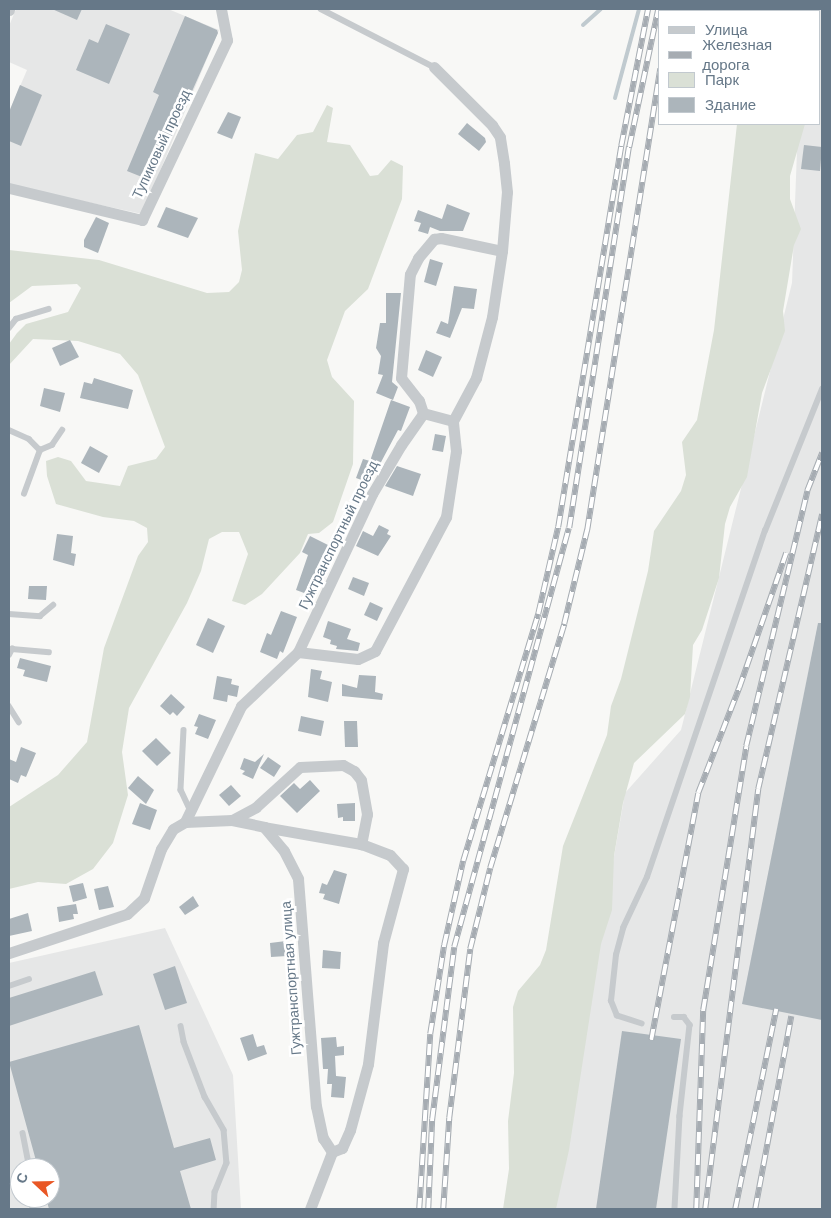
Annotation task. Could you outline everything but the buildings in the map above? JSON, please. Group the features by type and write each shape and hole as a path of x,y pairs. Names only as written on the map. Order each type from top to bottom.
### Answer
{"street":[{"name":"Тупиковый проезд","path":"9,188 142,220 227,40 222,9"},
{"path":"298,652 358,659 375,652 446,517 456,451 453,421 476,378 492,317 502,251 506,192 500,137 492,125 434,67"},
{"path":"453,421 423,413 419,401 401,378 410,274 418,258 434,239 441,238 502,251"},
{"name":"Гужтранспортный проезд","path":"9,953 127,914 144,898 161,849 173,829 185,822 241,706 298,652 372,494 423,413"},
{"path":"232,820 256,807 300,767 343,765 354,771 364,791 367,814 361,844"},
{"path":"185,822 232,820 264,828 361,844 390,855 403,869 384,943 368,1064 350,1130 342,1148 332,1152 310,1209"},
{"name":"Гужтранспортная улица","path":"264,828 284,851 298,878 316,1106 323,1138 332,1152"}],"lane":[{"path":"321,9 434,67"},
{"path":"9,328 16,319 48,309"},
{"path":"642,1024 617,1016 612,1001 616,954 623,928 647,877 762,540 822,389"},
{"path":"9,430 29,439 40,450"},
{"path":"24,494 40,450 52,445 62,430"},
{"path":"9,614 40,616 53,605"},
{"path":"9,655 12,649 49,652"},
{"path":"9,706 19,722"},
{"path":"184,730 181,790 191,811"},
{"path":"9,986 28,979"},
{"path":"674,1017 684,1018 690,1025 680,1116 675,1209"},
{"path":"181,1026 184,1042 205,1097 224,1130 227,1163 215,1192 214,1209"},
{"path":"24,1133 28,1158"}],"shaded area":[{"path":"16,9 168,9 219,30 142,214 9,185 9,112 27,70 9,62 9,26"},
{"path":"808,9 822,9 822,1209 553,1209 625,793 681,730 792,283 798,125 821,125 821,10"},
{"path":"165,928 233,1075 241,1209 9,1209 9,963"}],"green space":[{"path":"327,105 333,108 327,142 350,145 370,176 378,175 391,160 403,166 402,199 368,289 345,311 327,360 332,377 354,401 353,464 333,522 319,533 308,534 300,553 262,594 245,605 232,601 248,554 239,532 222,532 209,539 201,571 187,603 129,708 122,752 128,795 113,843 93,869 66,884 38,882 9,889 9,807 58,775 87,742 104,648 138,556 148,542 147,528 134,521 103,517 56,504 47,476 46,461 58,457 71,461 86,481 120,486 128,466 156,459 165,447 138,375 120,354 78,341 33,339 9,365 9,344 17,333 26,324 68,312 81,288 77,284 32,286 9,303 9,250 99,260 207,293 229,292 239,282 242,270 238,231 255,153 278,159 297,135 313,132"},
{"path":"737,125 805,125 790,176 790,199 801,229 794,245 783,311 785,331 762,393 747,477 730,507 725,524 719,578 702,630 693,645 690,697 685,714 634,763 623,803 614,856 612,910 601,944 569,1150 556,1209 503,1209 509,1169 508,1121 514,1073 513,1007 518,991 540,965 546,950 563,846 607,735 611,706 621,679 648,571 654,531 681,491 686,475 682,442 697,420 714,330"}],"waterway":[{"path":"583,25 601,9"},
{"path":"615,98 639,9"}],"railway":[{"path":"419,1209 430,1034 444,945 463,861 538,614 558,527 621,146 648,9"},
{"path":"428,1209 432,1119 454,947 569,528 629,147 658,9"},
{"path":"443,1209 449,1118 470,949 490,868 564,624 587,530 658,82"},
{"path":"696,1209 703,1010 746,746 807,491 822,453"},
{"path":"705,1209 758,789 822,514"},
{"path":"651,1040 698,793 739,688 786,553"},
{"path":"735,1209 776,1009"},
{"path":"755,1209 791,1016"}]}
